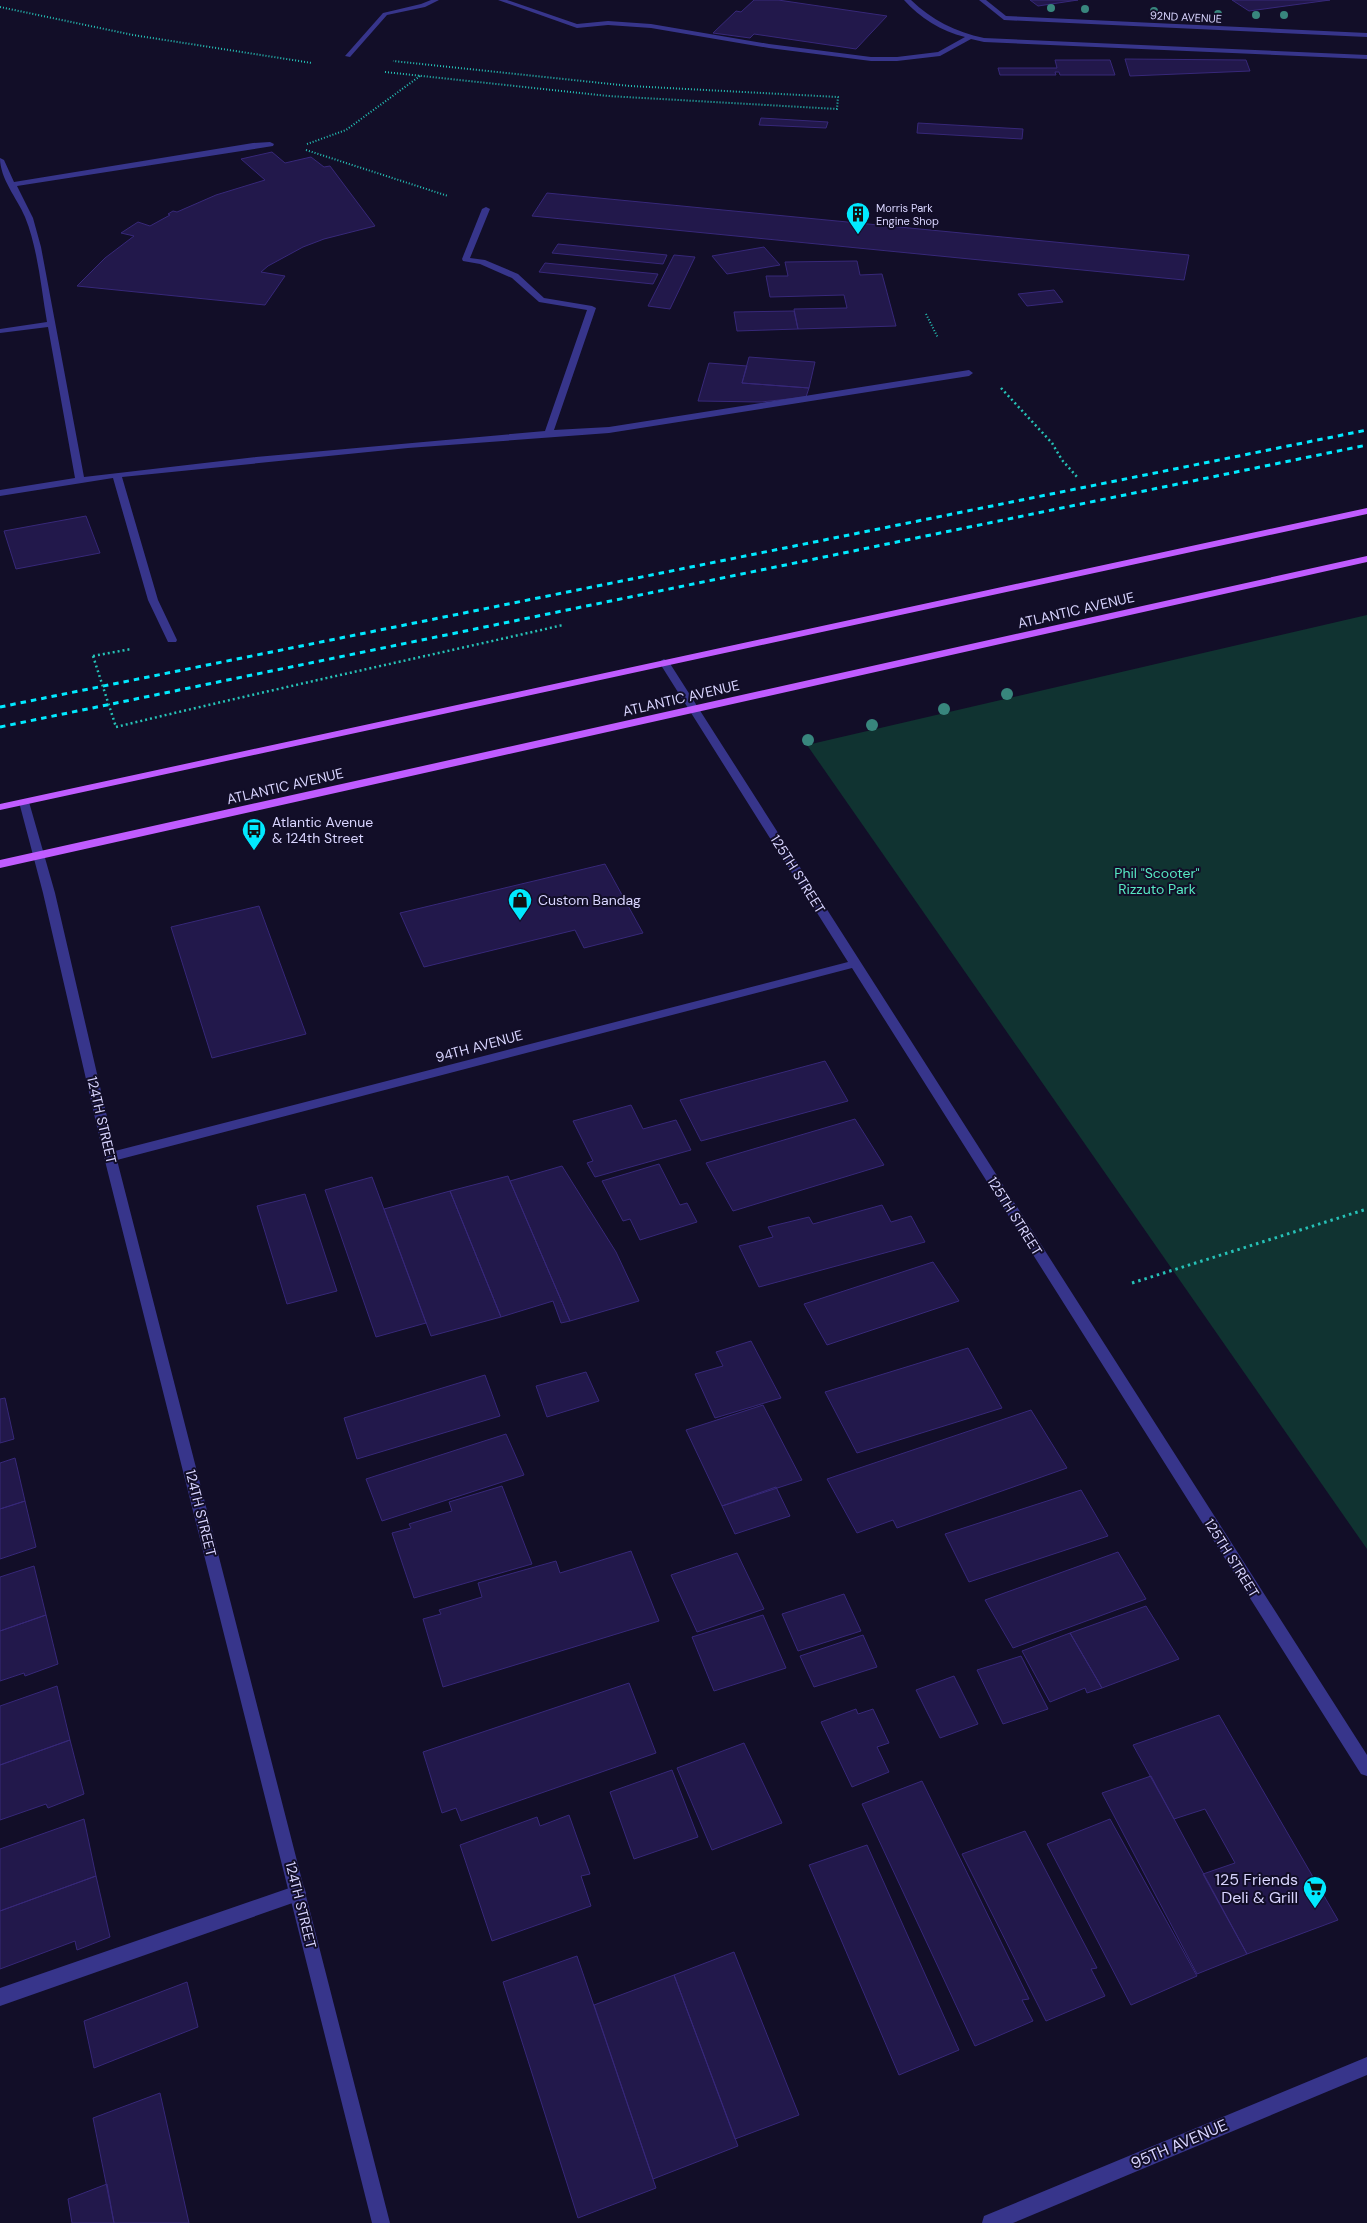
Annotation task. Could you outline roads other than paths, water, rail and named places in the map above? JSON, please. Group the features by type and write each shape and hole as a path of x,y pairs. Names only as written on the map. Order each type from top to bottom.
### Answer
{"main road":[{"path":"0,807 1367,511"},
{"name":"ATLANTIC AVENUE","path":"0,864 1367,559"}],"street":[{"path":"348,56 385,14 423,6 436,0"},
{"path":"501,0 577,26 608,23 651,26 769,46 871,59 897,59 940,54 970,37"},
{"path":"906,0 923,16 940,28 970,37 1016,42 1367,57"},
{"name":"92ND AVENUE","path":"982,0 1004,18 1367,35"},
{"path":"13,184 253,145 270,144"},
{"path":"0,160 29,218 37,248 80,481"},
{"path":"486,209 466,259 482,262 515,276 542,300 592,308 549,432"},
{"path":"0,331 50,324"},
{"path":"0,493 116,475 228,461 549,432 609,430 969,373"},
{"path":"116,475 153,600 172,640"},
{"name":"125TH STREET","path":"664,662 854,964 1367,1769"},
{"name":"124TH STREET","path":"24,802 49,893 110,1157 382,2223"},
{"name":"94TH AVENUE","path":"110,1157 854,964"},
{"path":"0,1997 298,1893"},
{"name":"95TH AVENUE","path":"991,2223 1367,2066"}],"railway":[{"path":"0,707 1367,430"},
{"path":"0,727 1367,445"}],"place":[{"name":"Morris Park Engine Shop","path":"858,235"},
{"name":"Atlantic Avenue & 124th Street","path":"254,851"},
{"name":"Custom Bandag","path":"520,921"},
{"name":"125 Friends Deli & Grill","path":"1315,1909"}],"park label":[{"name":"Phil \"Scooter\" Rizzuto Park","path":"1157,882"}]}
